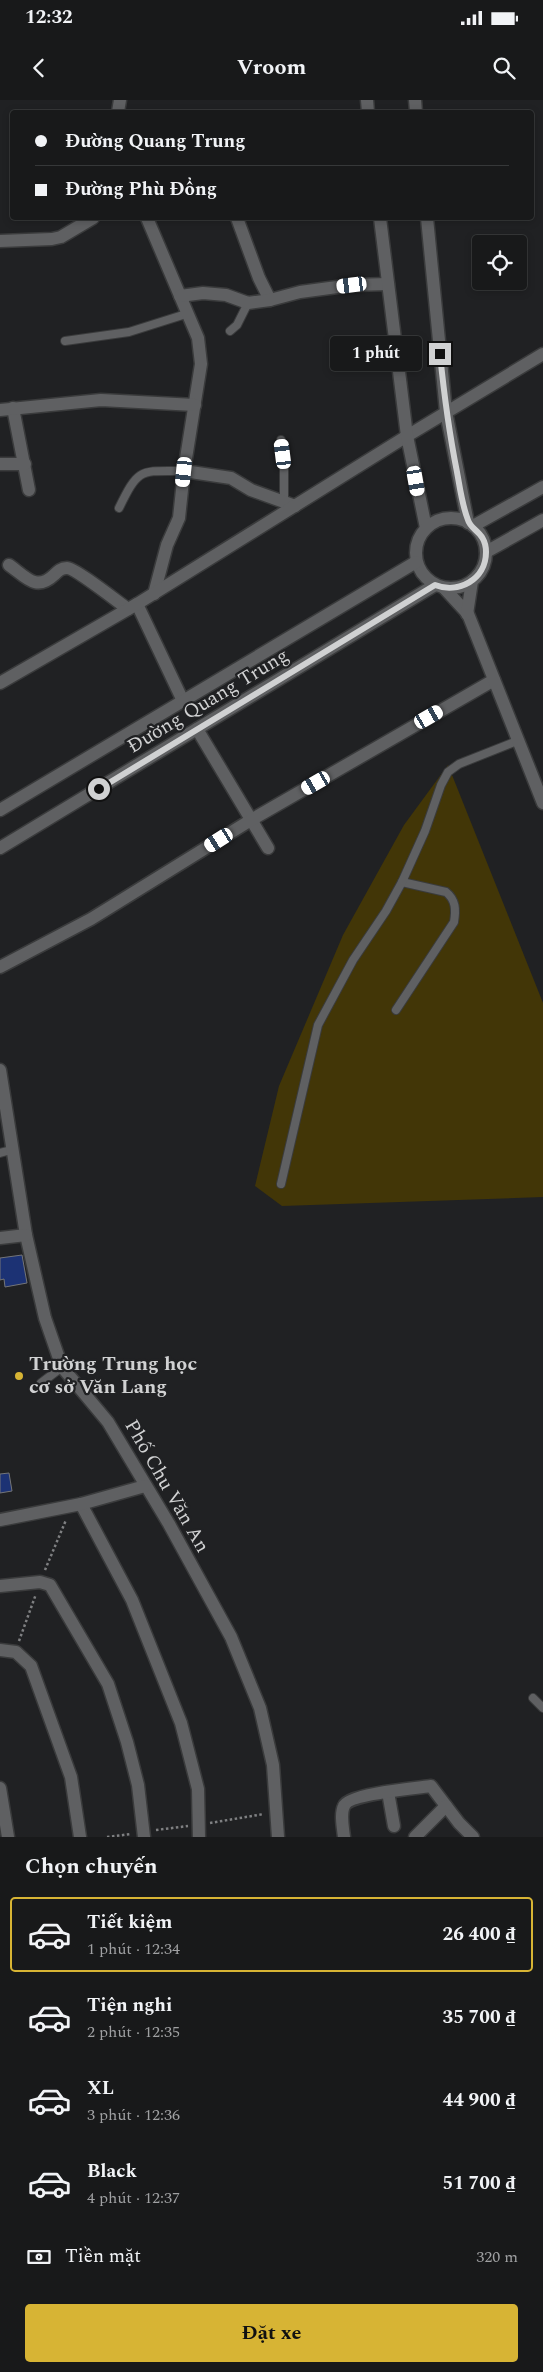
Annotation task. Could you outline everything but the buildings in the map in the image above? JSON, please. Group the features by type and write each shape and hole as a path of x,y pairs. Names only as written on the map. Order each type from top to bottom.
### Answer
{"street":[{"path":"0,241 61,237 90,220"},
{"path":"148,220 186,314 198,338 201,364 184,472 179,518 167,545 154,594"},
{"path":"239,220 259,278 270,300"},
{"path":"380,220 407,436 426,528"},
{"path":"427,220 446,412 471,524 482,538 486,552 482,568 472,581 467,614"},
{"path":"180,296 202,293 248,303 270,300 300,292 352,285 388,284"},
{"path":"0,683 154,594 290,503 407,436 543,354"},
{"path":"0,410 101,400 195,405"},
{"path":"14,408 29,490"},
{"path":"0,464 25,464"},
{"path":"184,472 231,478 251,490 290,503"},
{"path":"543,487 471,524 458,519 446,518 435,522 426,528 417,543 416,562 426,579 439,586 467,614 543,803"},
{"path":"486,552 543,520"},
{"name":"Đường Quang Trung","path":"0,810 416,562"},
{"path":"9,565 32,582 40,584 46,582 60,570 72,569 132,606 183,701"},
{"path":"439,586 458,587 472,581"},
{"name":"Đường Quang Trung","path":"0,848 439,586"},
{"path":"0,967 90,919 251,820 494,680"},
{"path":"197,730 268,848"},
{"name":"Phố Chu Văn An","path":"0,1070 6,1151 45,1318 62,1367 108,1422 169,1524 231,1637 260,1708 273,1765 278,1837"},
{"path":"0,1238 26,1235"},
{"path":"0,1520 81,1504 145,1486"},
{"path":"81,1504 132,1600 181,1723 198,1789 199,1837"},
{"path":"0,1586 40,1582 50,1585 108,1684 127,1742 138,1785 144,1837"},
{"path":"0,1650 16,1652 30,1666 71,1778 80,1837"},
{"path":"344,1837 343,1807 346,1802 360,1797 431,1786 472,1837"},
{"path":"0,1788 8,1837"},
{"path":"388,1792 394,1826"},
{"path":"415,1837 446,1806"}],"lane":[{"path":"230,331 237,325 248,303"},
{"path":"65,341 129,332 186,314"},
{"path":"281,440 290,503"},
{"path":"119,508 131,484 140,474 147,471 184,472"},
{"path":"281,1184 318,1025 354,960 386,911 402,882 448,772 459,764 517,740"},
{"path":"396,1010 454,922 456,908 451,896 446,892 402,882"},
{"path":"41,1383 62,1367"},
{"path":"533,1698 543,1708"}],"shaded area":[{"path":"448,765 543,1003 543,1197 282,1206 255,1186 279,1086 343,935 404,825"}],"place":[{"name":"Trường Trung học cơ sở Văn Lang","path":"19,1376"}],"route":[{"path":"99,789 435,585 444,588 464,586 480,573 486,552 480,533 468,523 459,485 446,412 440,354"}]}
